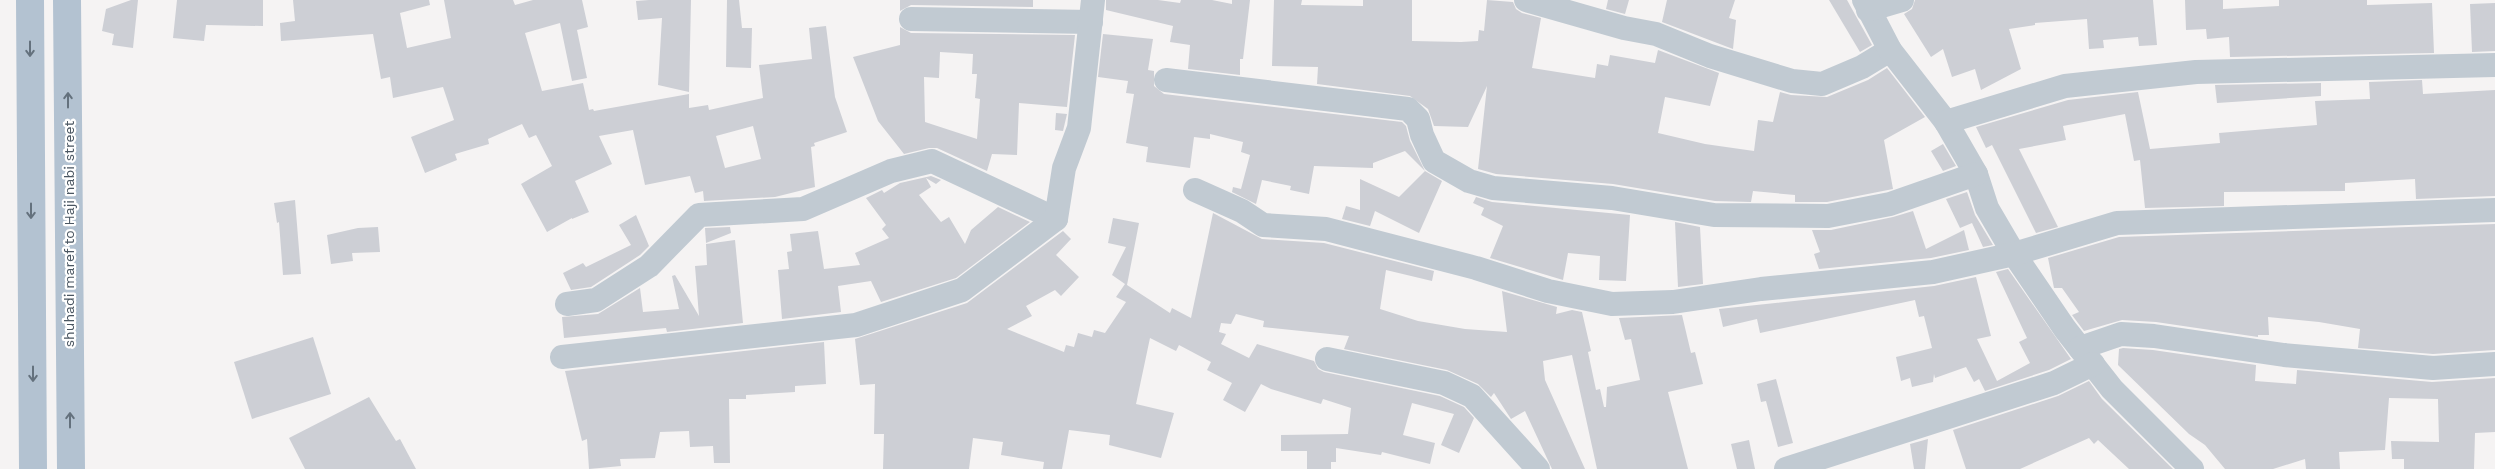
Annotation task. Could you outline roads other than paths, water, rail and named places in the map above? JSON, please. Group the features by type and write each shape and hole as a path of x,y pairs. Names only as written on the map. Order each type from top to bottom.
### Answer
{"main road":[{"path":"30,0 33,469"},
{"name":"shuhadi maref to Haji nabi street","path":"68,0 71,469"}],"street":[{"path":"1526,0 1624,28 1656,34 1710,56 1792,81 1822,84 1862,67 1890,50"},
{"path":"1902,0 1866,5 1890,50 1946,122 1976,174 1987,208 2014,254 2086,356 2118,395 2192,469"},
{"path":"562,357 856,325 962,290 1056,219 1064,168 1079,128 1092,11 911,19"},
{"path":"1946,122 2065,86 2196,72 2495,65"},
{"path":"1166,80 1408,109 1418,119 1422,135 1434,162 1469,181 1494,188 1612,198 1714,215 1828,216 1890,204 1976,174"},
{"path":"567,304 596,300 649,266 699,215 803,209 891,172 932,161 1056,219"},
{"path":"1195,190 1242,211 1263,225 1326,229 1476,268 1548,291 1612,304 1673,302 1761,289 1934,272 2014,254 2117,223 2495,210"},
{"path":"1786,469 2054,383 2086,356 2121,334 2154,336 2284,355 2433,368 2495,364"},
{"path":"1327,359 1444,383 1472,396 1538,469"}]}
